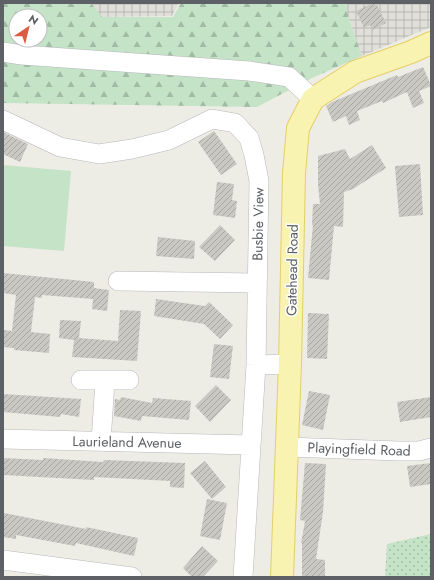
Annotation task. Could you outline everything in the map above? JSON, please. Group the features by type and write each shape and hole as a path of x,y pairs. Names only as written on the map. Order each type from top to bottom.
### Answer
{"main road":[{"path":"312,99 355,72 411,52 431,43"},
{"name":"Gatehead Road","path":"282,577 290,364 294,173 298,128 312,99"}],"street":[{"path":"3,52 22,55 249,71 289,77 312,99"},
{"name":"Busbie View","path":"3,120 60,147 99,154 132,149 169,140 212,119 235,123 249,138 254,154 259,181 256,365 243,577"},
{"path":"118,281 257,283"},
{"path":"256,365 290,364"},
{"path":"81,380 129,380"},
{"path":"101,442 105,381"},
{"name":"Laurieland Avenue","path":"3,439 252,445"},
{"name":"Playingfield Road","path":"287,447 398,451 419,451 431,448"},
{"path":"3,560 132,577"}],"shaded area":[{"path":"91,3 179,3 172,16 101,17"},
{"path":"332,3 431,3 431,27 362,56 348,16"}],"green space":[{"path":"3,3 91,3 102,17 173,17 181,3 346,3 348,16 362,56 312,78 257,107 3,103"},
{"path":"3,165 71,171 64,251 3,246"},
{"path":"431,534 431,577 385,577 387,544"}],"building":[{"path":"376,3 386,23 373,30 370,25 364,28 356,11"},
{"path":"423,67 431,85 419,91 424,103 413,108 407,92 383,103 382,101 357,111 360,120 349,125 346,116 333,122 326,106 332,102 397,75 398,77"},
{"path":"214,131 237,164 221,175 198,142"},
{"path":"3,132 28,144 20,162 3,154"},
{"path":"372,145 386,168 353,189 344,192 343,227 334,226 329,280 308,278 313,225 313,204 320,204 318,185 318,156 345,149 350,159"},
{"path":"420,164 423,215 399,217 395,166"},
{"path":"217,182 234,184 232,200 237,201 235,218 213,215"},
{"path":"220,225 235,240 215,261 199,247"},
{"path":"158,237 195,241 194,259 156,256"},
{"path":"3,273 94,282 94,288 109,290 107,311 92,309 93,299 42,295 42,298 35,297 31,332 50,334 49,353 14,350 14,348 3,347 3,330 12,331 16,295 3,293"},
{"path":"156,299 205,306 209,302 233,325 220,339 204,324 154,316"},
{"path":"120,310 141,311 137,361 72,357 74,340 59,338 60,320 81,321 79,338 118,341"},
{"path":"308,313 329,314 327,359 307,358"},
{"path":"214,344 233,346 229,379 210,377"},
{"path":"216,385 231,400 210,422 195,406"},
{"path":"309,391 330,395 323,430 302,425"},
{"path":"3,394 81,399 79,417 61,414 60,417 3,412"},
{"path":"121,397 152,403 153,398 191,401 189,420 142,416 141,421 114,416 115,399 120,400"},
{"path":"431,397 431,417 400,422 397,402"},
{"path":"3,458 43,460 43,458 103,462 104,460 185,463 184,488 170,487 170,481 94,477 94,480 3,475"},
{"path":"205,461 226,487 212,499 190,473"},
{"path":"305,463 326,464 323,512 316,559 325,560 325,577 302,577 301,543 305,521 300,520"},
{"path":"431,463 431,484 410,487 407,466"},
{"path":"207,499 227,503 220,540 200,536"},
{"path":"4,513 86,529 86,527 138,538 134,556 76,543 75,546 16,535 16,539 3,537"},
{"path":"202,546 218,561 203,577 192,577 183,568"}]}
